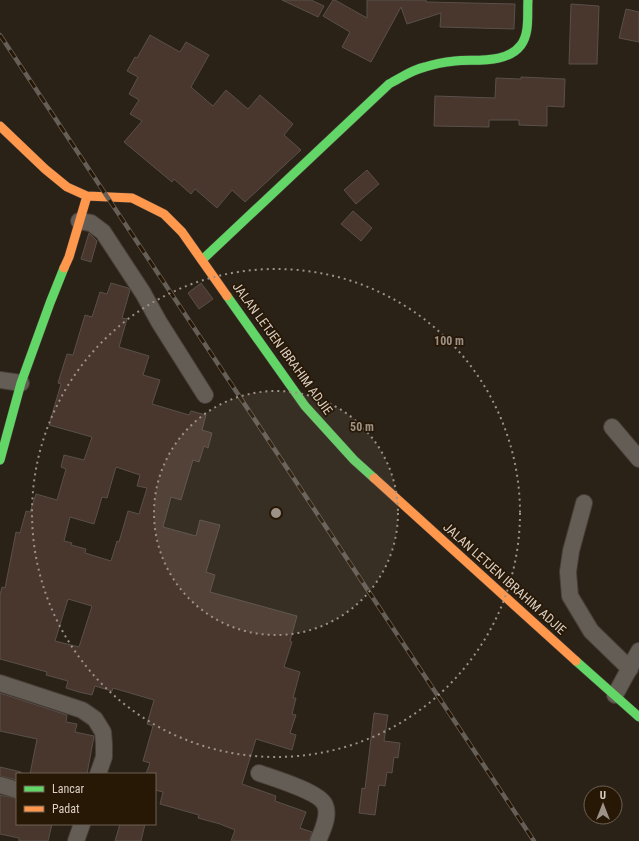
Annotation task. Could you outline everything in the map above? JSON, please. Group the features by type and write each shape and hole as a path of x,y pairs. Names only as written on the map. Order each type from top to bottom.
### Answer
{"main road":[{"path":"202,260 389,84 415,70 446,62 471,61 502,57 512,52 520,45 525,34 528,0"},
{"name":"JALAN LETJEN IBRAHIM ADJIE","path":"0,126 44,169 67,187 87,196 132,198 164,214 182,232 305,406 354,460 639,717"},
{"path":"0,460 21,383 50,303 69,258 87,196"}],"street":[{"path":"79,221 92,223 103,232 143,293 159,322 205,395"},
{"path":"0,380 21,383"},
{"path":"612,427 639,459"},
{"path":"584,503 571,550 568,572 570,596 591,631 630,669"},
{"path":"615,695 639,651"},
{"path":"0,683 82,710 95,719 103,732 104,744 104,756 98,773"},
{"path":"259,773 318,796 325,805 327,815 318,841"},
{"path":"0,784 16,790"},
{"path":"76,841 82,825"}],"building":[{"path":"282,0 311,0 324,6 318,17"},
{"path":"333,0 367,18 367,0 426,0 426,2 515,4 514,29 440,27 441,13 407,24 401,7 371,62 342,47 350,32 323,16"},
{"path":"571,4 599,6 597,64 569,64"},
{"path":"626,9 639,12 639,42 619,38"},
{"path":"150,35 180,52 186,42 209,55 191,87 213,106 226,90 248,109 260,95 293,124 284,135 301,150 245,202 232,190 217,208 195,189 191,194 174,179 172,182 124,142 142,121 130,114 139,100 129,94 138,77 127,71 135,57 137,58"},
{"path":"521,77 565,79 564,107 547,106 547,126 519,125 519,120 489,120 489,127 434,126 435,96 495,98 496,78 521,79"},
{"path":"367,170 379,184 356,204 344,190"},
{"path":"353,211 372,228 361,241 341,224"},
{"path":"89,233 97,241 91,262 81,259"},
{"path":"111,283 130,290 122,318 127,319 119,347 149,356 143,375 160,380 152,404 189,415 191,411 206,415 202,430 212,433 208,448 204,446 199,462 193,460 181,500 171,497 163,527 196,536 200,520 220,525 206,572 215,575 210,592 297,616 290,641 292,642 284,667 300,672 293,698 296,698 292,714 296,715 290,733 296,735 292,750 256,739 242,784 276,796 275,801 306,812 300,828 312,832 309,841 231,841 235,830 198,818 199,815 160,804 163,792 156,790 156,773 146,773 150,763 143,761 153,726 147,724 154,700 113,688 112,691 95,686 92,695 79,692 66,688 68,681 46,675 47,672 0,659 0,595 2,587 5,588 16,532 20,533 26,511 30,512 36,494 57,500 66,469 61,467 64,455 84,460 92,437 49,425 61,384 58,383 67,354 73,355 85,315 92,317 100,292 107,294","holes":["116,467 140,475 137,486 147,488 139,514 128,511 119,542 117,541 111,561 85,553 86,549 71,545 72,543 64,541 70,517 94,524 102,497 107,498","68,599 92,606 79,647 55,641"]},
{"path":"201,283 213,299 199,309 188,293"},
{"path":"0,693 67,715 66,722 77,724 75,732 94,736 87,773 30,773 37,739 0,731"},
{"path":"374,713 388,715 384,741 400,743 398,758 394,757 392,773 387,772 385,786 379,785 375,815 359,813 362,788 365,789"},
{"path":"0,767 21,772 16,773 16,780 0,776"},
{"path":"0,795 16,799 16,825 52,825 48,841 19,841 19,838 0,834"},
{"path":"120,825 145,825 141,841 115,841"}],"railway":[{"path":"0,35 534,841"}],"traffic: fast":[{"path":"202,260 389,84 415,70 432,65 455,61 499,58 515,51 521,45 526,35 528,23 528,0"},
{"path":"0,460 21,383 64,268"},
{"path":"227,296 305,406 354,460 374,478"},
{"path":"576,661 639,717"}],"traffic: slow":[{"path":"0,126 45,169 67,187 87,196 132,198 164,214 182,232 227,296"},
{"path":"64,268 69,257 87,196"},
{"path":"374,478 576,661"}]}
